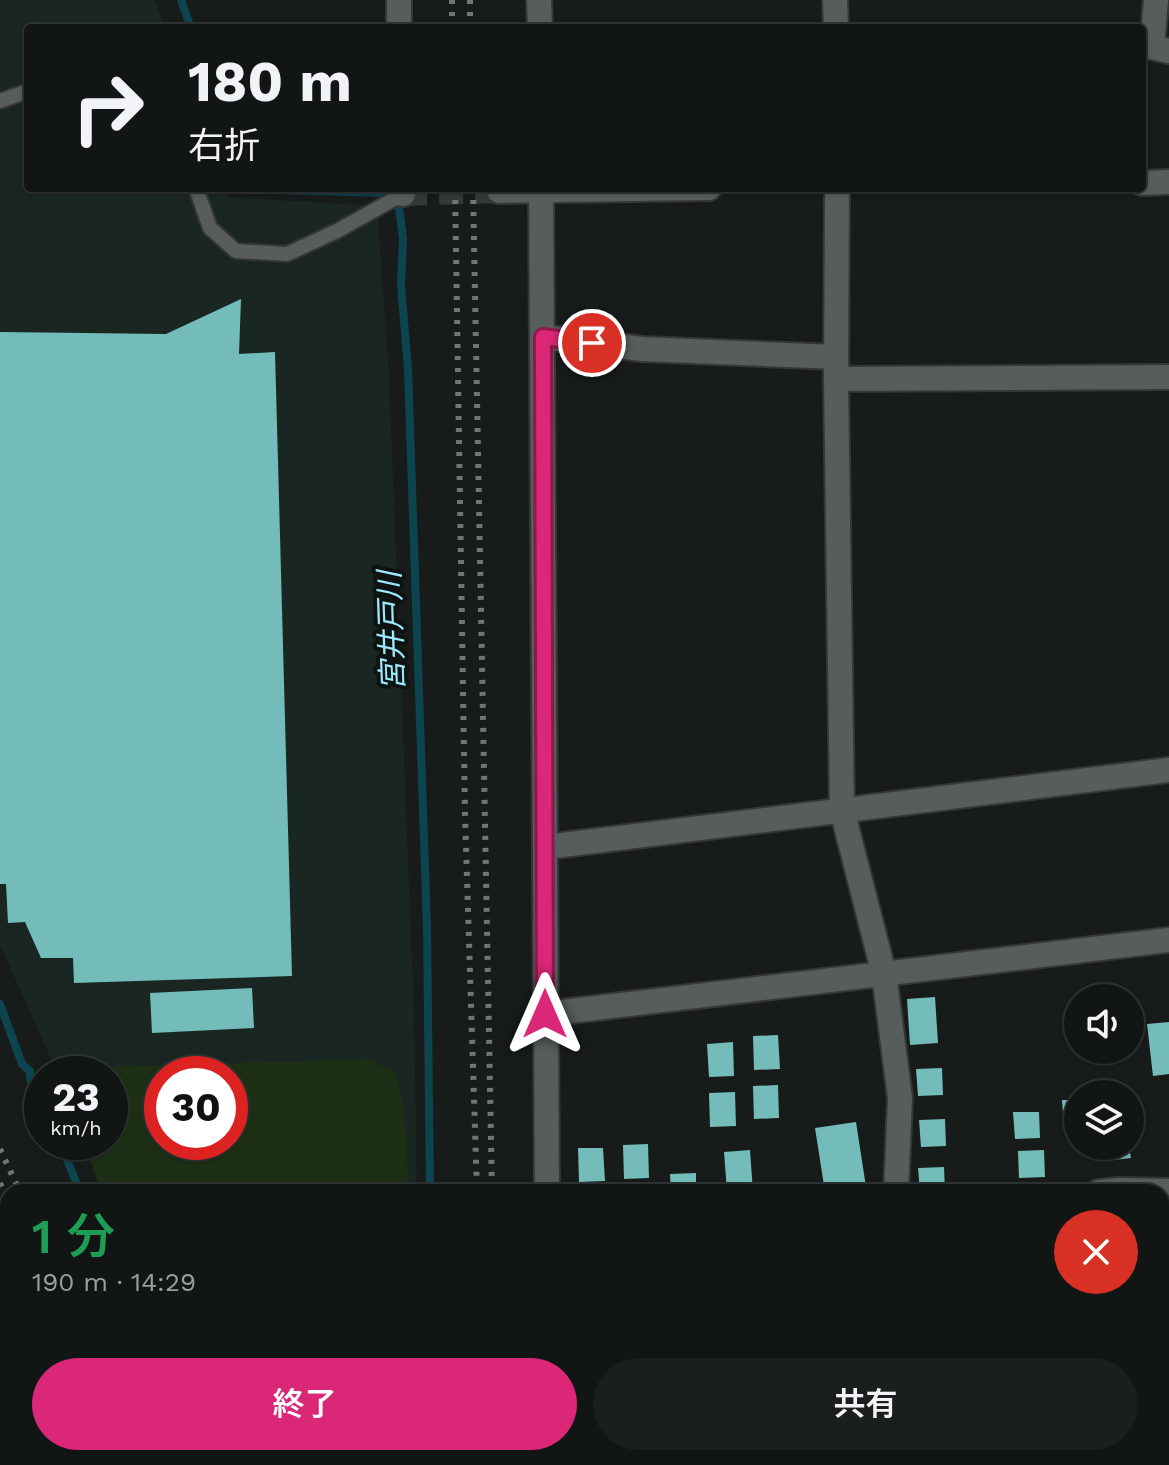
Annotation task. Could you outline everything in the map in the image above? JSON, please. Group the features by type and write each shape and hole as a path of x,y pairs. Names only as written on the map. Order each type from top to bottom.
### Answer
{"street":[{"path":"399,0 399,24"},
{"path":"539,0 540,24"},
{"path":"835,0 836,24"},
{"path":"1156,0 1152,47 1169,51"},
{"path":"1146,183 1169,182"},
{"path":"541,192 547,1184"},
{"path":"837,192 836,368 842,810 884,974 900,1098 896,1184"},
{"path":"543,337 836,368 1169,377"},
{"path":"546,847 1169,770"},
{"path":"545,1014 1169,940"}],"lane":[{"path":"0,101 24,92"},
{"path":"197,192 210,228 236,251 287,254 337,231 401,192"}],"shaded area":[{"path":"0,0 155,0 164,24 24,24 24,192 226,192 228,197 377,206 389,376 414,1012 417,1184 103,1184 107,1160 128,1160 128,1056 50,1056 0,945"}],"green space":[{"path":"367,1059 395,1072 404,1110 409,1184 99,1184 90,1160 128,1160 128,1067 144,1066 144,1160 248,1160 248,1063"}],"building":[{"path":"241,299 239,354 275,352 292,976 74,983 73,958 41,958 25,922 8,923 6,884 0,884 0,332 166,334"},
{"path":"252,988 254,1028 152,1033 150,993"},
{"path":"935,997 938,1043 910,1045 907,999"},
{"path":"1169,1022 1169,1074 1153,1076 1147,1024"},
{"path":"778,1035 780,1069 754,1070 753,1036"},
{"path":"733,1042 734,1076 709,1077 707,1044"},
{"path":"942,1068 943,1095 918,1096 916,1069"},
{"path":"778,1085 779,1118 754,1119 753,1086"},
{"path":"735,1092 736,1126 710,1127 709,1093"},
{"path":"1013,1112 1039,1112 1040,1138 1015,1139"},
{"path":"945,1119 946,1146 921,1147 919,1120"},
{"path":"856,1122 866,1184 824,1184 815,1128"},
{"path":"648,1144 649,1178 624,1179 623,1145"},
{"path":"578,1148 603,1148 605,1181 579,1182"},
{"path":"750,1150 752,1184 726,1184 724,1152"},
{"path":"1044,1150 1045,1177 1019,1178 1018,1151"},
{"path":"944,1167 945,1184 919,1184 918,1168"},
{"path":"696,1173 696,1184 671,1184 670,1174"}],"waterway":[{"name":"宮井戸川","path":"181,0 190,24"},
{"name":"宮井戸川","path":"351,192 388,193 398,200 403,239 401,285 408,369 427,927 430,1184"},
{"path":"0,1004 24,1066"},
{"path":"67,1160 77,1184"}],"tunnel":[{"path":"403,194 467,192"}],"railway":[{"path":"452,0 452,24"},
{"path":"470,0 470,24"},
{"path":"455,192 465,815 477,1184"},
{"path":"473,192 492,1184"},
{"path":"0,1149 16,1184"}],"route":[{"path":"545,1014 543,337 592,343"}]}
